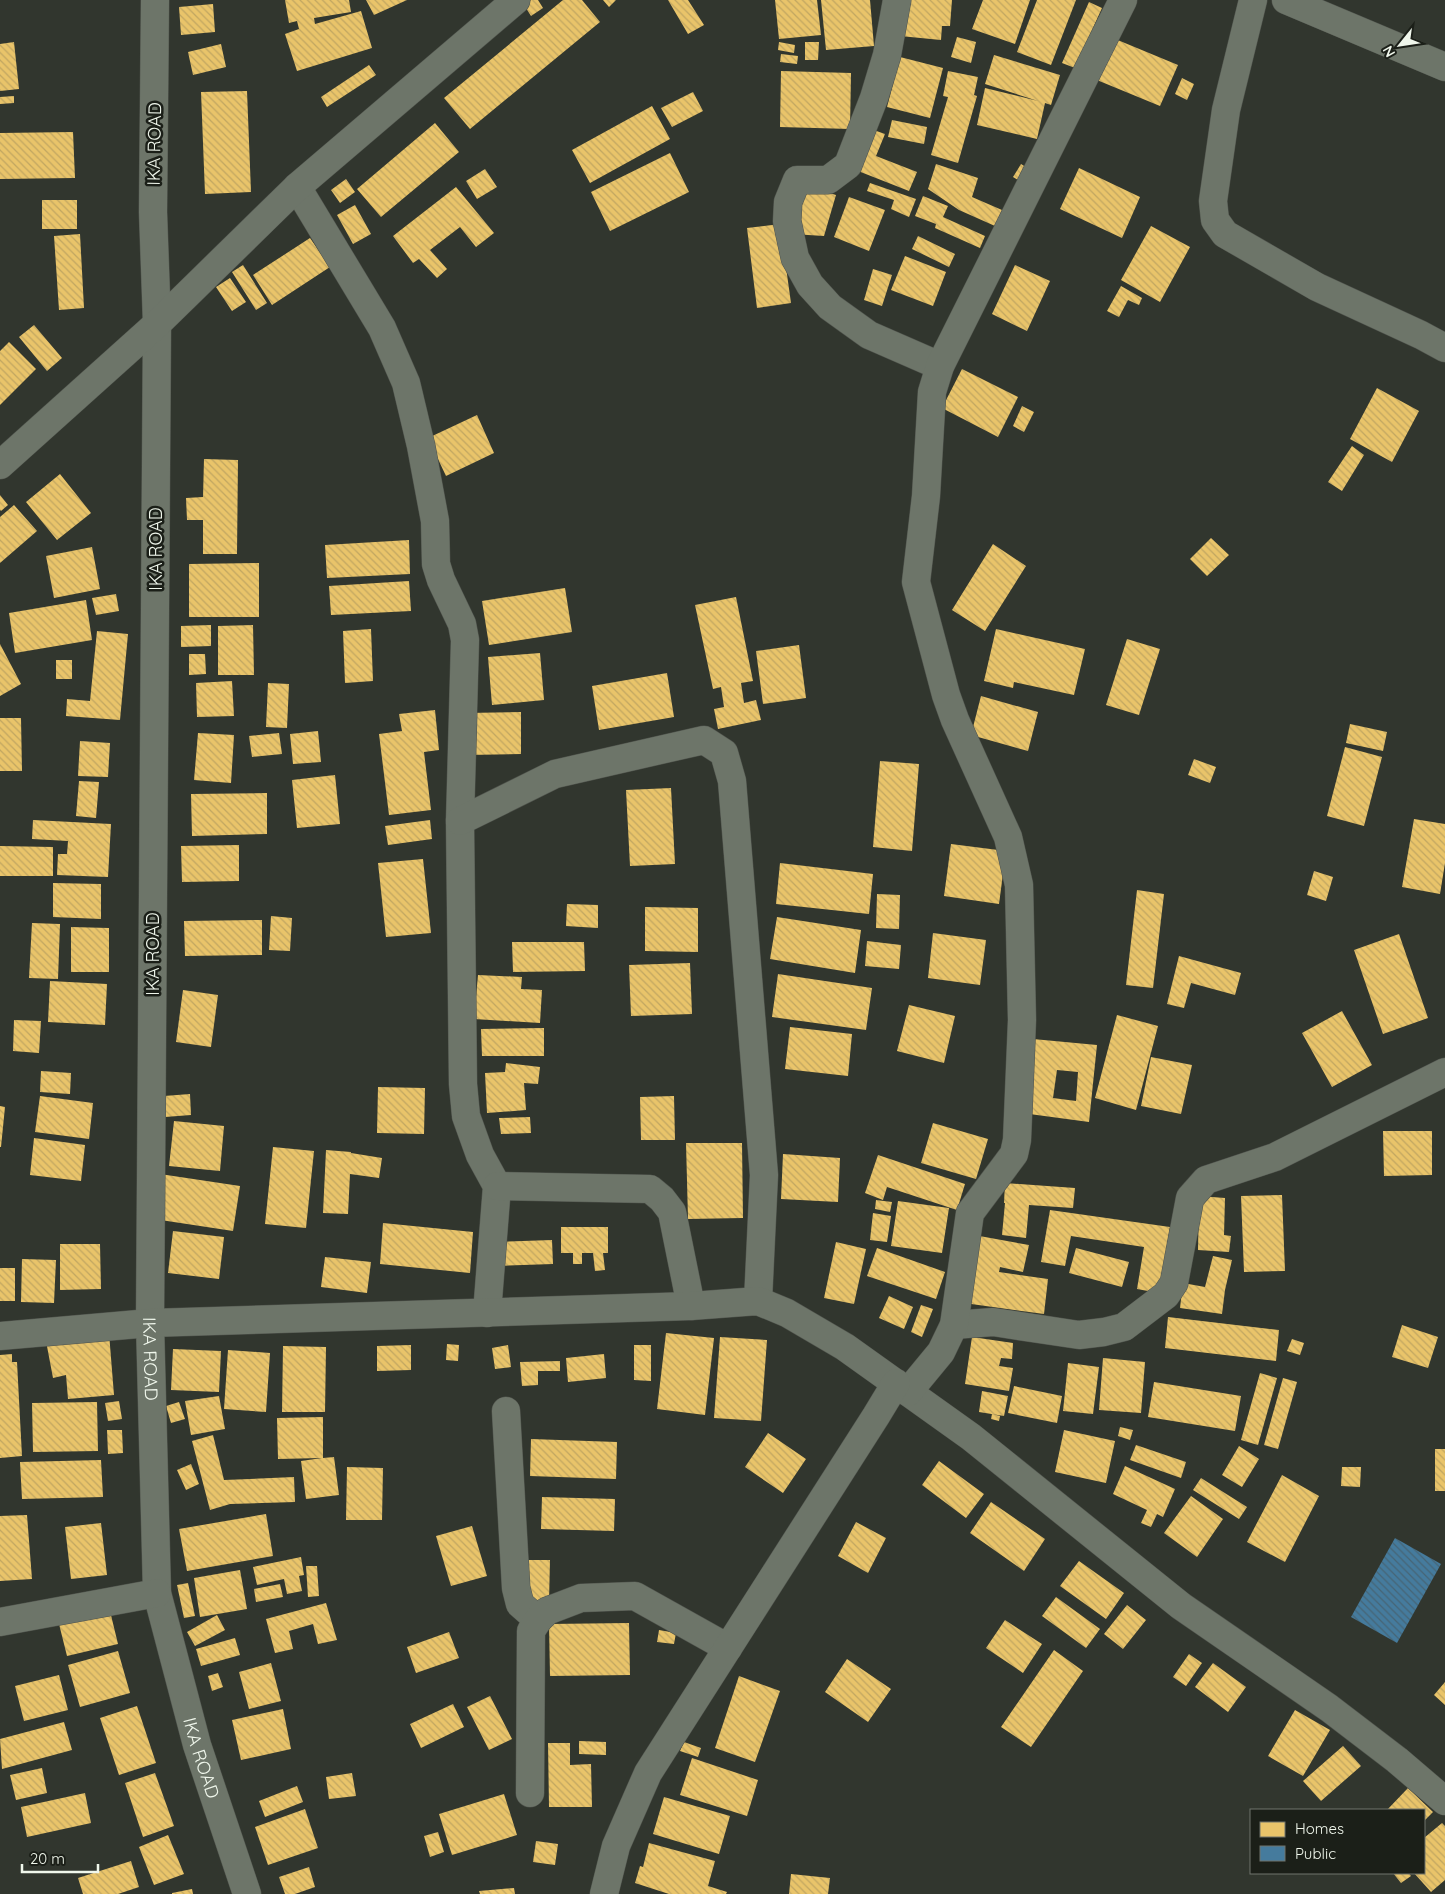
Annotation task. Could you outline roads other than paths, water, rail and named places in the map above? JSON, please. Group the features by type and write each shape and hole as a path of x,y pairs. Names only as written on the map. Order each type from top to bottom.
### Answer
{"street":[{"name":"IKA ROAD","path":"155,0 153,212 157,324 150,1323 158,1593 197,1744 247,1894"},
{"path":"0,465 157,324 296,187 516,0"},
{"path":"896,0 887,55 874,98 848,165 828,180 797,180 788,202 787,221 795,258 810,285 830,307 869,335 940,366"},
{"path":"604,1894 616,1846 648,1773 876,1416 902,1388 941,1352 954,1324 970,1212 1014,1154 1017,1140 1021,1010 1019,885 1008,837 954,720 916,582 926,496 932,392 940,366 1123,0"},
{"path":"1253,0 1226,110 1213,201 1215,220 1225,234 1317,287 1421,334 1445,348"},
{"path":"1286,0 1445,66"},
{"path":"296,187 382,328 406,383 421,446 435,521 436,564 441,580 462,624 465,640 460,821 463,1084 466,1116 480,1155 497,1186 487,1313"},
{"path":"460,821 555,774 704,740 724,753 732,780 764,1175 758,1302"},
{"path":"954,1324 993,1322 1079,1335 1124,1327 1166,1295 1174,1283 1190,1198 1206,1180 1275,1157 1445,1072"},
{"path":"497,1186 650,1189 662,1199 672,1212 691,1306"},
{"path":"0,1336 150,1323 691,1306 758,1302 787,1313 836,1342 971,1437 1180,1606 1329,1708 1398,1760 1445,1801"},
{"path":"506,1411 516,1588 520,1604 538,1620"},
{"path":"0,1622 158,1593"},
{"path":"530,1793 531,1631 547,1611 581,1598 635,1596 728,1648"}]}
